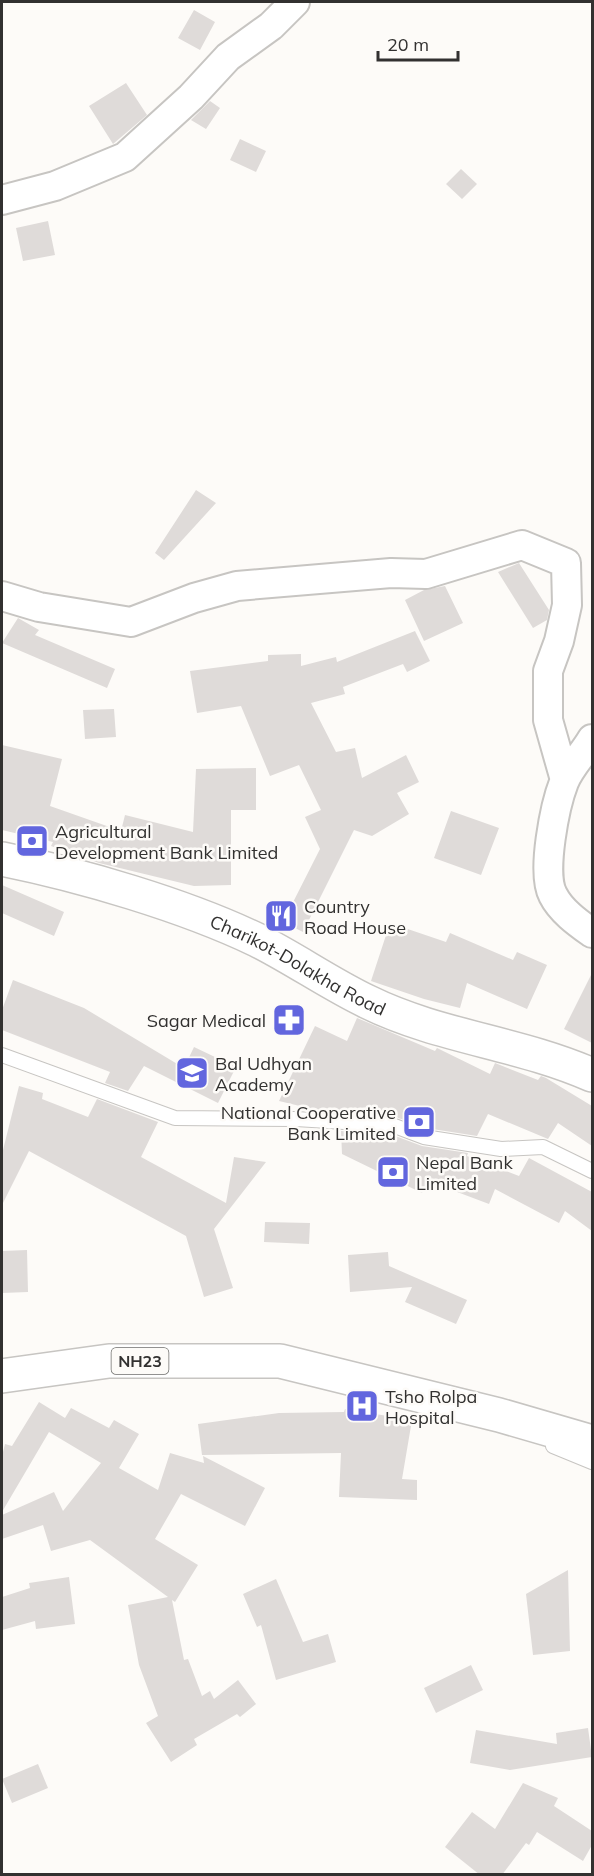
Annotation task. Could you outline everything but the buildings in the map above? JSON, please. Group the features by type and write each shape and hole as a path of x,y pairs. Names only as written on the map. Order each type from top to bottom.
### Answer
{"main road":[{"name":"Charikot-Dolakha Road","path":"2,859 108,887 201,917 255,940 368,1002 411,1020 516,1048 592,1075"},
{"name":"NH23","path":"2,1376 109,1360 280,1361 499,1415 592,1442"}],"street":[{"path":"2,200 55,186 125,158 191,97 228,57 271,26 295,2"},
{"path":"2,596 39,608 131,622 194,598 237,586 390,573 426,574 522,545 566,563 567,605 548,671 548,720 565,780"},
{"path":"592,739 565,780 555,814 548,859 552,894 574,920 592,933"}],"lane":[{"path":"2,1055 175,1118 296,1119 392,1125 424,1137 501,1149 543,1147 592,1171"},
{"path":"499,1415 551,1445 592,1462"}],"place":[{"name":"Agricultural Development Bank Limited","path":"32,841"},
{"name":"Country Road House","path":"281,916"},
{"name":"Sagar Medical","path":"289,1020"},
{"name":"Bal Udhyan Academy","path":"192,1073"},
{"name":"National Cooperative Bank Limited","path":"419,1122"},
{"name":"Nepal Bank Limited","path":"393,1172"},
{"name":"Tsho Rolpa Hospital","path":"362,1406"}]}
